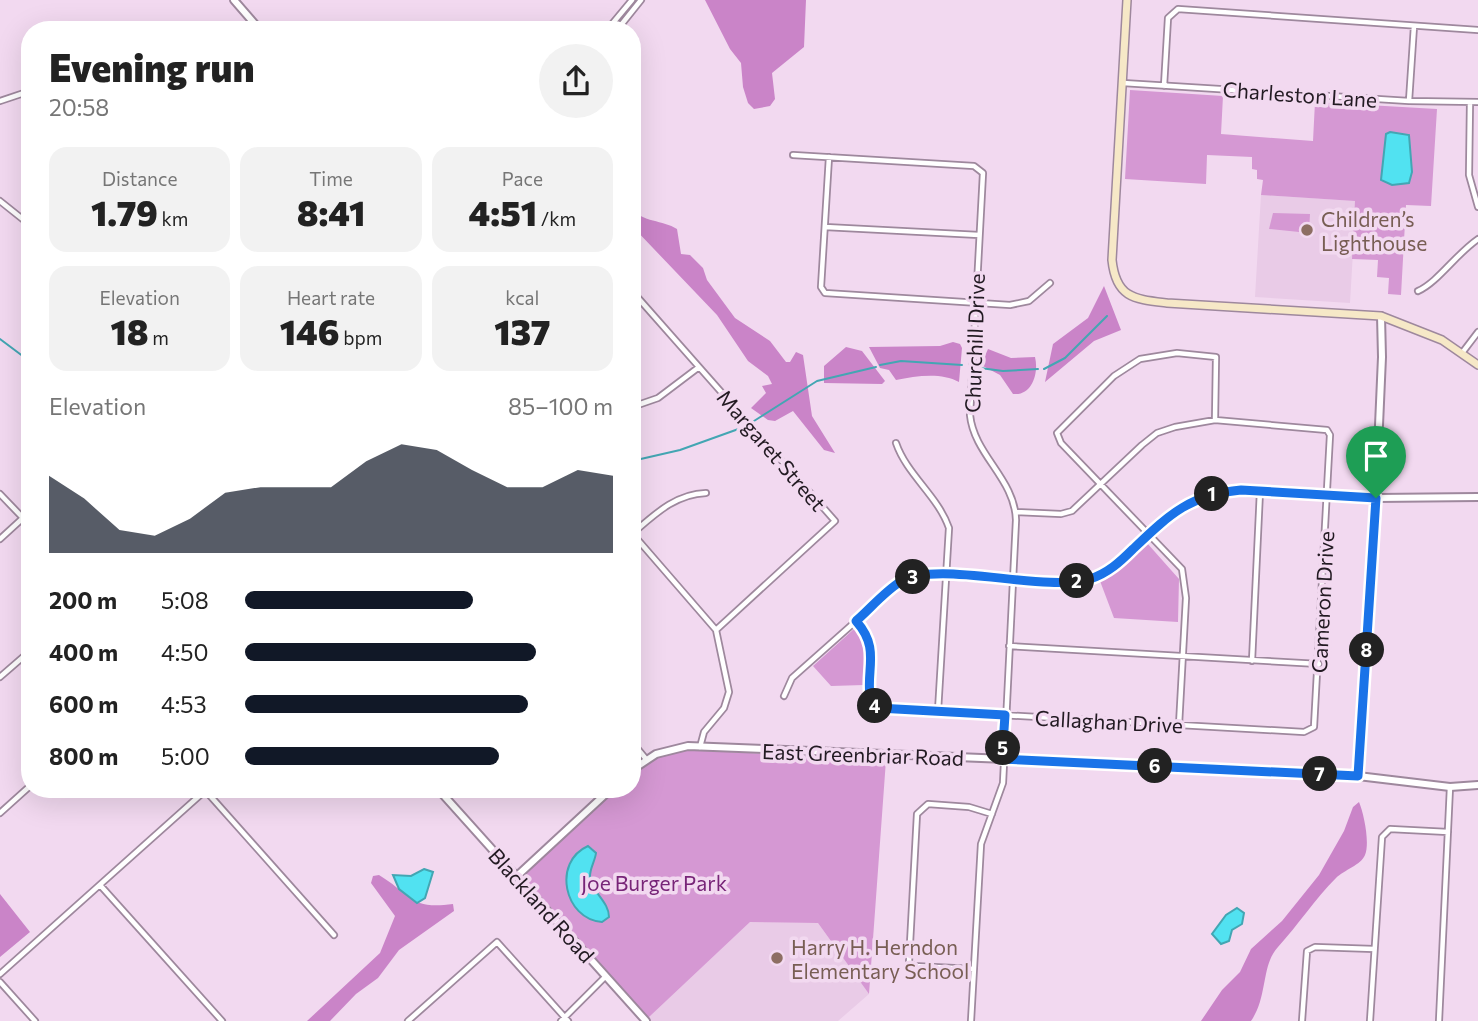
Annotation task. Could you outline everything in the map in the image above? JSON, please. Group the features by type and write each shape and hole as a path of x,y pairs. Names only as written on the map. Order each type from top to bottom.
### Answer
{"main road":[{"path":"1127,0 1112,260 1114,275 1124,293 1135,298 1167,303 1381,316 1411,326 1462,353 1478,365"}],"street":[{"path":"234,0 252,21"},
{"path":"614,21 632,0"},
{"path":"624,21 641,0"},
{"path":"1164,86 1168,18 1178,9 1478,30"},
{"path":"1409,101 1414,26"},
{"name":"Charleston Lane","path":"1122,83 1409,101 1478,102"},
{"path":"0,101 21,94"},
{"path":"1470,102 1469,175 1478,207"},
{"path":"793,155 829,157 823,291 1023,303 1050,283"},
{"name":"Churchill Drive","path":"829,157 979,168 983,176 969,403 971,428 978,445 1006,486 1016,512 1002,786 981,844 971,1021"},
{"path":"0,201 21,218"},
{"path":"825,227 979,235"},
{"path":"1418,291 1430,286 1453,258 1478,239"},
{"name":"Margaret Street","path":"641,300 835,521 716,630"},
{"path":"1358,776 1376,498 1381,316"},
{"path":"1462,353 1478,332"},
{"path":"1016,512 1061,514 1072,511 1101,485 1157,433 1175,426 1214,420 1216,357 1158,354 1140,359 1114,376 1057,433 1059,440 1101,485 1150,533 1176,562 1185,578 1179,725"},
{"path":"641,404 658,398 699,368"},
{"name":"Cameron Drive","path":"1214,420 1325,428 1330,435 1315,724 1307,732"},
{"path":"896,443 901,457 946,519 949,528 938,711"},
{"path":"784,696 792,678 900,582 914,576 946,575 1064,582 1088,579 1105,573 1176,510 1196,498 1219,492 1260,491 1376,498 1478,497"},
{"path":"1252,661 1260,491"},
{"path":"641,526 665,506 695,493 706,493"},
{"path":"0,494 21,517"},
{"path":"0,539 21,521"},
{"path":"641,544 716,630 729,692 724,708 704,732 700,747"},
{"name":"Callaghan Drive","path":"856,621 869,639 872,651 871,703 878,708 1307,732"},
{"path":"1009,646 1319,664"},
{"path":"0,677 21,659"},
{"name":"East Greenbriar Road","path":"641,763 675,747 700,747 1358,776 1450,787 1478,785"},
{"path":"641,753 646,759"},
{"path":"1439,1021 1450,787"},
{"path":"0,813 21,794"},
{"path":"0,974 197,798"},
{"path":"213,798 334,935"},
{"name":"Blackland Road","path":"446,798 646,1021"},
{"path":"517,876 601,798"},
{"path":"974,969 914,966 909,962 917,814 928,804 969,807 992,814"},
{"path":"1370,1021 1383,833 1397,829 1448,832"},
{"path":"100,884 222,1021"},
{"path":"408,1021 497,942 565,1020 606,976"},
{"path":"1302,1021 1307,951 1315,947 1374,949"},
{"path":"0,982 35,1021"}],"shaded area":[{"path":"705,0 806,0 804,47 772,73 775,99 770,106 754,109 748,103 743,87 741,63 730,49"},
{"name":"Children’s Lighthouse","path":"1261,195 1356,201 1350,303 1255,297"},
{"path":"641,216 677,229 681,254 690,255 703,268 707,280 735,318 770,341 786,362 790,362 796,352 803,355 812,416 835,453 824,450 793,411 775,421 768,420 751,408 766,393 762,386 772,384 768,376 748,361 717,315 641,235"},
{"path":"1104,286 1121,330 1094,341 1045,382 1053,344 1088,318"},
{"path":"953,342 960,344 962,348 959,382 936,376 896,380 889,370 880,368 869,347 940,346"},
{"path":"846,347 862,351 885,381 882,384 824,383 824,366"},
{"path":"988,349 1011,358 1035,357 1035,376 1025,391 1013,394 1000,375 981,365"},
{"path":"1359,802 1367,836 1365,855 1360,862 1339,875 1328,886 1273,954 1260,1002 1251,1021 1201,1021 1222,990 1240,972 1251,949 1282,921 1319,875 1344,831 1353,807"},
{"path":"379,875 419,903 453,904 454,911 399,950 378,978 356,994 330,1021 307,1021 380,953 395,916 371,883 373,876"},
{"path":"0,894 30,932 0,957"},
{"name":"Harry H. Herndon Elementary School","path":"750,922 818,923 869,994 838,1021 651,1021 648,1018"}],"green space":[{"path":"1130,90 1223,96 1221,134 1313,141 1315,102 1437,109 1431,206 1406,205 1401,295 1388,294 1389,278 1377,277 1378,260 1352,259 1355,201 1261,195 1263,180 1257,179 1257,170 1252,169 1252,157 1207,155 1206,184 1125,179"},
{"path":"1273,213 1310,214 1309,233 1269,229"},
{"path":"1147,543 1179,579 1178,622 1114,618 1100,581 1119,570"},
{"path":"854,629 860,632 867,648 864,685 831,686 813,666"},
{"name":"Joe Burger Park","path":"689,750 886,760 869,994 818,923 750,922 648,1018 528,884 526,872 605,798 641,798 641,766 658,756"}],"water":[{"path":"1390,132 1409,135 1412,172 1409,183 1392,185 1381,180 1386,134"},
{"path":"588,846 596,853 590,873 591,882 608,911 609,917 602,922 589,919 579,911 571,901 567,889 570,864 577,854"},
{"path":"424,869 433,872 425,898 417,903 399,889 393,875 411,876"},
{"path":"1237,908 1244,913 1242,924 1232,930 1229,941 1221,944 1212,934 1226,915"}],"waterway":[{"path":"1044,369 1065,358 1107,316"},
{"path":"0,339 21,355"},
{"path":"880,365 901,361 962,365"},
{"path":"754,421 817,381 876,367"},
{"path":"980,368 1003,371 1038,369"},
{"path":"641,459 680,450 744,427"}],"place":[{"name":"Children’s Lighthouse","path":"1307,230"},
{"name":"Harry H. Herndon Elementary School","path":"777,958"}],"route":[{"path":"1241,490 1376,498 1358,776 1002,759 1005,715 878,708 871,703 872,651 869,639 856,621 900,582 914,576 930,574 1079,581 1105,573 1176,510 1196,498 1241,490"}]}
